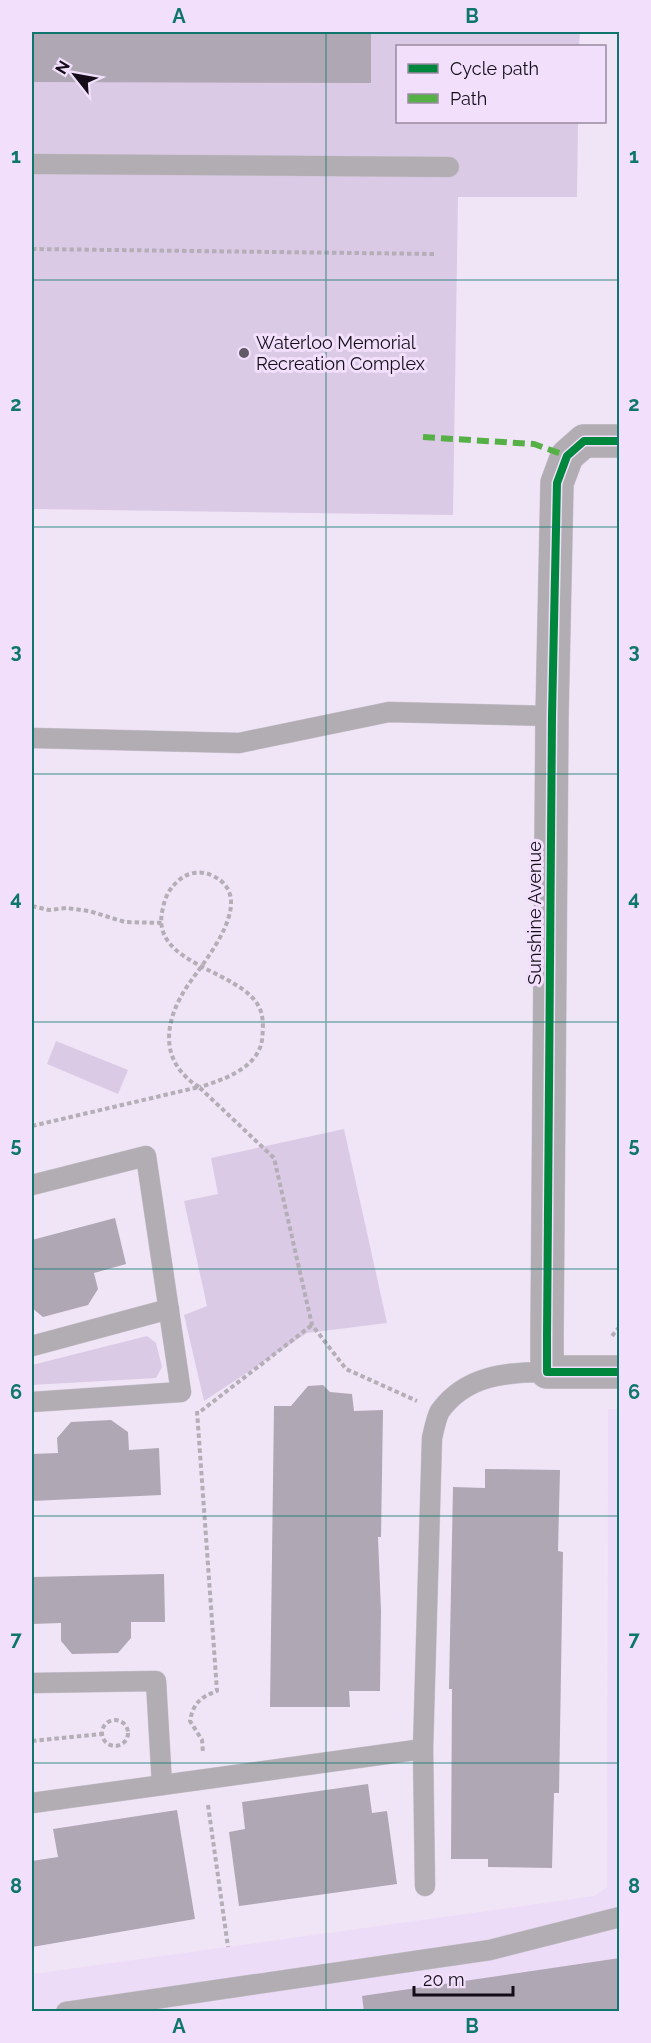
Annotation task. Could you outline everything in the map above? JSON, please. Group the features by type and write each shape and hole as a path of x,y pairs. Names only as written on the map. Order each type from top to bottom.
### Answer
{"street":[{"name":"Sunshine Avenue","path":"547,1372 552,716 557,483 567,456 584,441 620,441"},
{"path":"547,1372 620,1372"}],"lane":[{"path":"32,164 449,167"},
{"path":"32,738 240,743 389,712 552,716"},
{"path":"32,1185 146,1156 181,1392 32,1402"},
{"path":"32,1346 169,1309"},
{"path":"425,1886 423,1749 432,1438 439,1412 460,1392 482,1378 507,1372 547,1372"},
{"path":"32,1683 156,1681 162,1785"},
{"path":"32,1803 423,1749"},
{"path":"66,2012 490,1950 620,1917"}],"path":[{"path":"32,249 436,254"},
{"path":"32,1126 199,1087 224,1080 248,1065 261,1047 264,1024 260,1008 245,991 201,966 181,955 167,940 160,916 166,895 178,880 192,873 208,873 222,880 230,893 233,910 201,966 182,994 171,1020 168,1046 176,1067 184,1078 199,1087 274,1158 312,1325 346,1369 439,1412"},
{"path":"32,906 49,910 66,908 89,911 125,922 162,923"},
{"path":"198,1413 312,1325"},
{"path":"612,1336 620,1326"},
{"path":"181,1392 198,1413 217,1692 202,1697 192,1708 190,1721 202,1740 203,1758"},
{"path":"111,1720 120,1721 127,1729 127,1738 118,1745 107,1743 102,1734 104,1726 111,1720"},
{"path":"32,1741 102,1734"},
{"path":"207,1798 228,1947"}],"shaded area":[{"name":"Waterloo Memorial Recreation Complex","path":"32,32 580,32 579,45 396,45 396,123 578,123 577,197 458,197 453,515 32,509"},
{"path":"56,1041 128,1070 118,1094 47,1064"},
{"path":"344,1129 387,1323 307,1333 204,1401 184,1315 207,1306 184,1201 218,1194 211,1158"},
{"path":"147,1336 156,1343 162,1367 156,1378 32,1385 32,1365"},
{"path":"608,1409 619,1409 619,2011 32,2011 32,1974 594,1896 607,1887"}],"building":[{"path":"32,32 371,32 371,83 32,82"},
{"path":"115,1218 126,1264 94,1273 98,1289 88,1305 43,1317 32,1308 32,1240"},
{"path":"323,1385 330,1392 352,1394 354,1411 383,1410 381,1537 378,1537 381,1611 380,1691 349,1691 350,1707 270,1707 274,1406 291,1406 308,1386"},
{"path":"111,1420 128,1432 129,1450 159,1448 161,1495 32,1501 32,1454 58,1453 57,1438 71,1422"},
{"path":"485,1469 560,1470 558,1551 563,1552 559,1793 554,1793 552,1868 488,1867 488,1859 451,1859 452,1689 449,1689 453,1487 485,1488"},
{"path":"164,1574 165,1622 131,1622 131,1638 118,1653 72,1654 61,1641 61,1623 32,1624 32,1577"},
{"path":"368,1784 372,1813 387,1811 397,1884 239,1906 229,1832 245,1829 242,1802"},
{"path":"177,1810 195,1919 32,1947 32,1861 58,1857 53,1829"},
{"path":"620,1958 620,2012 364,2012 362,1996"}],"marked path":[{"path":"423,437 534,444 567,456"}],"cycle path":[{"path":"620,441 584,441 567,456 557,483 552,716 547,1335 547,1372 620,1372"}],"place":[{"name":"Waterloo Memorial Recreation Complex","path":"244,353"}]}
